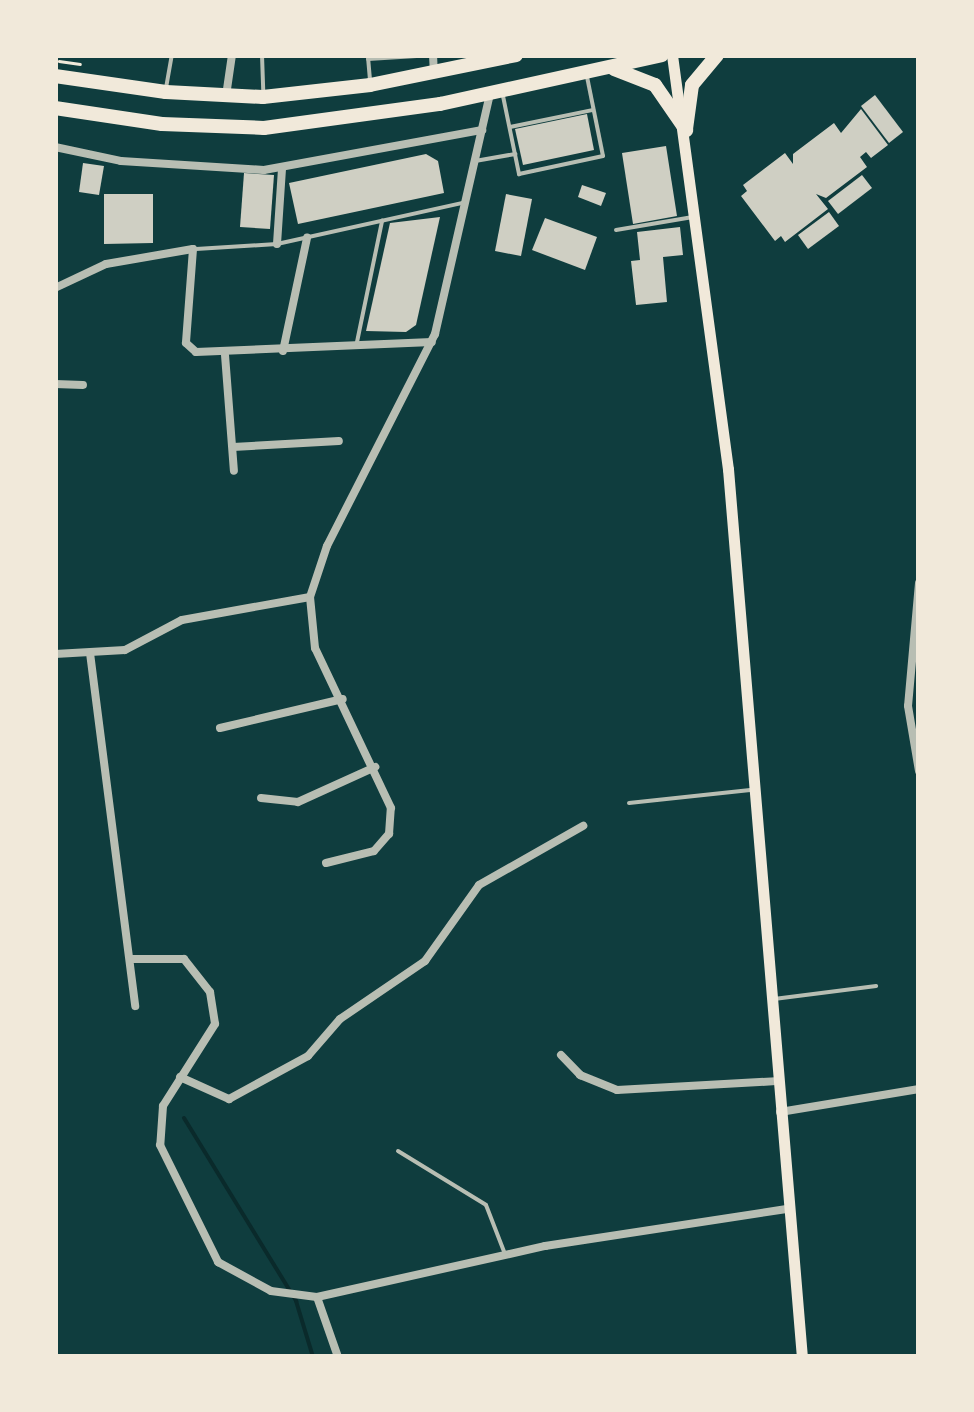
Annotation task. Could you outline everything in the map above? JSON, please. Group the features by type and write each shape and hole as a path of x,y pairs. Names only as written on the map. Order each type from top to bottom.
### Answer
{"highway":[{"path":"55,76 166,92 263,96 370,85 516,55"},
{"path":"55,108 162,124 264,128 496,92 662,55"},
{"path":"686,130 692,85 717,55"},
{"path":"593,70 623,69 655,85 686,130"}],"main road":[{"path":"672,55 698,216 739,577 776,1080 802,1357"}],"street":[{"path":"226,96 232,55"},
{"path":"434,55 434,73"},
{"path":"326,863 374,852 389,834 391,808 375,767 315,648 310,597 327,546 432,342 482,130 496,92"},
{"path":"55,147 190,168 282,168 482,130"},
{"path":"277,244 282,168"},
{"path":"283,351 308,238"},
{"path":"55,288 118,260 193,249 186,344 196,352 225,355 432,342"},
{"path":"225,355 234,470"},
{"path":"55,384 84,385"},
{"path":"232,447 338,441"},
{"path":"919,583 908,723 919,771"},
{"path":"55,654 134,647 182,620 310,597"},
{"path":"90,652 134,1006"},
{"path":"220,728 342,699"},
{"path":"261,798 298,802 375,767"},
{"path":"180,1076 229,1099 293,1066 340,1019 424,960 479,885 583,826"},
{"path":"130,960 184,959 210,992 215,1024 180,1076 157,1125 160,1145 218,1262 270,1290 317,1297 505,1254 788,1209"},
{"path":"561,1055 580,1076 618,1090 776,1080"},
{"path":"780,1112 919,1089"},
{"path":"317,1297 338,1357"}],"lane":[{"path":"166,92 172,55"},
{"path":"262,55 263,96"},
{"path":"370,85 368,60 434,55"},
{"path":"496,92 510,127 519,174 603,156 594,110 593,70"},
{"path":"510,127 594,110"},
{"path":"475,161 515,154"},
{"path":"193,249 277,244 466,202"},
{"path":"616,230 698,216"},
{"path":"356,347 382,221"},
{"path":"628,803 754,790"},
{"path":"770,999 876,986"},
{"path":"398,1151 486,1205 505,1254"}],"path":[{"path":"59,60 86,65"}],"building":[{"path":"875,95 903,132 889,143 861,106"},
{"path":"861,109 888,145 871,158 866,152 860,157 867,167 826,198 816,194 828,209 785,242 781,236 775,241 741,196 747,191 743,185 785,153 793,164 793,154 834,123 841,133"},
{"path":"587,114 594,150 523,165 515,129"},
{"path":"666,146 677,216 633,224 622,153"},
{"path":"426,154 438,161 444,193 298,224 289,183"},
{"path":"83,163 104,166 99,195 79,192"},
{"path":"244,173 274,175 270,229 240,227"},
{"path":"862,175 872,188 838,214 828,201"},
{"path":"582,185 606,193 601,206 578,197"},
{"path":"104,194 153,194 153,243 104,244"},
{"path":"506,194 532,199 521,256 495,251"},
{"path":"829,212 839,226 808,249 798,235"},
{"path":"440,217 416,325 406,332 366,331 390,223"},
{"path":"545,218 597,237 585,270 532,250"},
{"path":"680,227 683,255 663,257 667,302 636,305 631,261 640,260 637,232"}],"waterway":[{"path":"184,1118 296,1301 313,1357"}]}
